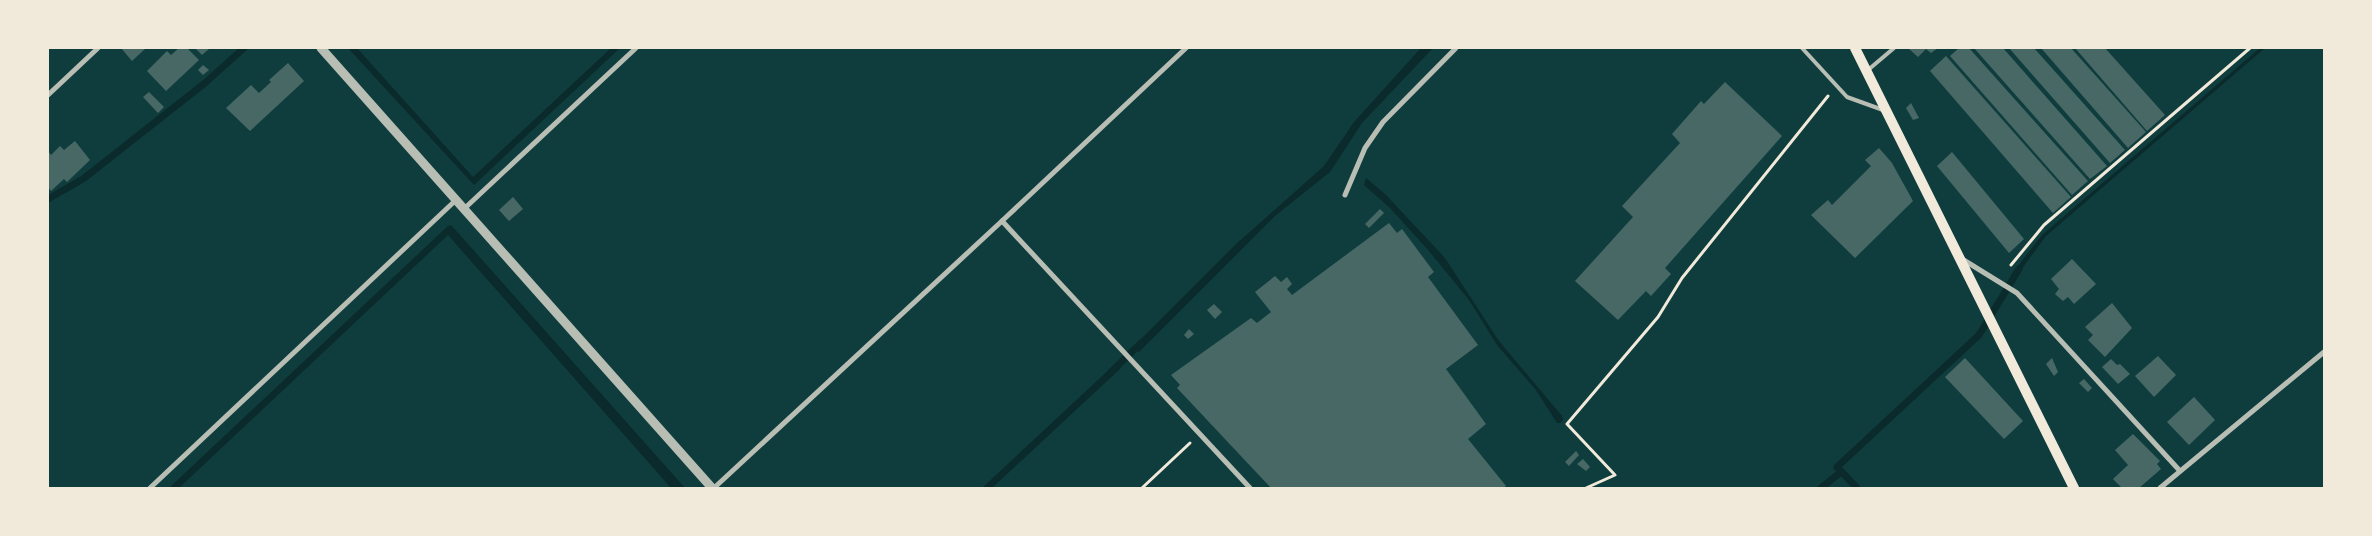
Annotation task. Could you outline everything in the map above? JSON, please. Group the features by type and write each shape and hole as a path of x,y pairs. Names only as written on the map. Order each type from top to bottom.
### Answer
{"main road":[{"path":"1855,48 2074,488"}],"street":[{"path":"48,95 98,48"},
{"path":"321,48 713,488 1186,48"},
{"path":"465,208 636,48"},
{"path":"1345,195 1365,148 1383,122 1456,48"},
{"path":"150,488 457,199"},
{"path":"1002,221 1250,488"},
{"path":"1959,257 2016,293 2180,471"},
{"path":"2160,488 2324,352"}],"lane":[{"path":"1802,48 1847,97 1888,111"},
{"path":"1867,71 1894,48"}],"path":[{"path":"2011,265 2044,225 2250,48"},
{"path":"1586,488 1615,475 1567,424 1658,317 1682,278 1834,88"},
{"path":"1142,488 1199,434"}],"water":[{"path":"348,48 357,48 473,177 611,48 620,48 474,185"},
{"path":"1421,48 1433,48 1362,123 1330,172 1275,216 1139,352 1133,347 1235,245 1324,166 1354,122"},
{"path":"2260,48 2265,48 2046,236 2015,278 2011,275 2042,235"},
{"path":"1366,178 1385,194 1445,258 1499,341 1562,416 1563,420 1560,423 1557,423 1536,390 1497,345 1469,300 1429,251 1390,208 1364,185"},
{"path":"449,225 452,226 685,488 671,488 448,235 179,488 169,488"},
{"path":"1115,364 1121,368 992,488 982,488"}],"building":[{"path":"121,48 146,48 132,61"},
{"path":"179,48 187,48 199,60 166,91 147,71 167,51 171,55"},
{"path":"195,48 210,48 202,55"},
{"path":"1908,48 1938,48 1931,53 1926,49 1918,57"},
{"path":"1959,48 1969,48 2088,181 2072,195 1950,56"},
{"path":"1974,48 2003,48 2107,166 2090,179"},
{"path":"2009,48 2034,48 2125,150 2110,163"},
{"path":"2041,48 2071,48 2146,132 2128,148"},
{"path":"2075,48 2105,48 2165,115 2147,131"},
{"path":"1946,56 2071,197 2053,213 1930,71"},
{"path":"288,63 304,81 250,131 226,108 251,85 259,93 271,82 269,80"},
{"path":"203,65 209,70 203,75 198,70"},
{"path":"1725,82 1782,136 1665,268 1671,274 1651,296 1646,291 1618,320 1575,281 1633,217 1622,206 1680,143 1672,134 1701,101 1704,104"},
{"path":"149,92 164,107 158,113 143,97"},
{"path":"1911,103 1919,118 1913,120 1906,108"},
{"path":"75,141 90,160 67,182 64,179 51,191 48,187 48,151 51,155 60,146 64,150"},
{"path":"1879,148 1892,163 1913,201 1855,258 1811,215 1828,200 1832,205 1871,166 1865,160"},
{"path":"1952,152 2024,239 2009,253 1937,166"},
{"path":"513,197 523,209 509,221 499,210"},
{"path":"1380,209 1384,213 1369,228 1365,224"},
{"path":"1389,223 1397,233 1402,229 1434,272 1428,277 1478,345 1446,369 1486,424 1468,439 1506,486 1503,488 1271,488 1177,388 1180,385 1171,375 1251,318 1257,323 1271,312 1255,292 1275,276 1281,282 1287,277 1292,284 1287,289 1292,295"},
{"path":"2072,259 2096,284 2074,304 2068,297 2063,301 2055,294 2059,289 2051,279"},
{"path":"2112,303 2132,328 2105,357 2088,340 2093,335 2085,327"},
{"path":"1214,304 1222,312 1215,319 1207,310"},
{"path":"1189,329 1194,334 1188,339 1184,335"},
{"path":"2158,356 2176,375 2154,397 2135,376"},
{"path":"1965,358 2023,421 2004,439 1945,377"},
{"path":"2052,358 2058,372 2054,376 2046,364"},
{"path":"2111,359 2117,365 2120,364 2130,374 2118,384 2102,367"},
{"path":"2084,379 2092,388 2088,392 2079,383"},
{"path":"2194,397 2215,420 2189,445 2167,422"},
{"path":"2133,434 2160,461 2157,464 2161,469 2139,488 2122,488 2113,479 2128,465 2115,450"},
{"path":"1576,451 1579,455 1569,466 1565,462"},
{"path":"1583,459 1590,467 1586,471 1577,464"}],"waterway":[{"path":"48,199 83,179 205,83 244,48"},
{"path":"1857,488 1837,467 1979,335 2019,269"},
{"path":"1111,372 1141,343"},
{"path":"1821,488 1841,472"}]}
